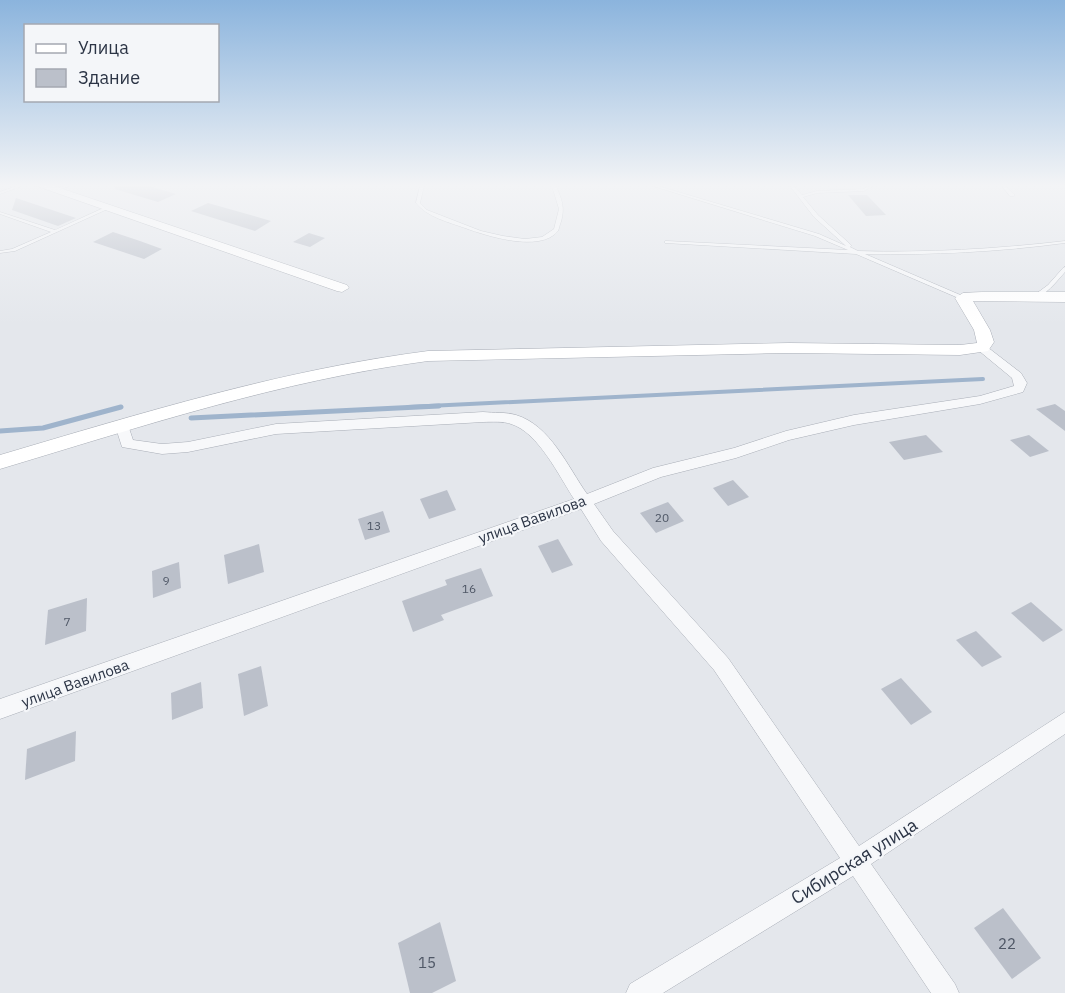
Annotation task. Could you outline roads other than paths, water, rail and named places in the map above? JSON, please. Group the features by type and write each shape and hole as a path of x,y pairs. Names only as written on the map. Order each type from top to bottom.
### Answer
{"street":[{"path":"183,232 342,288"},
{"path":"0,462 245,390 349,366 428,356 789,348 960,350 982,347 986,342 982,330 963,298 982,296 1065,297"},
{"name":"улица Вавилова","path":"0,709 583,502 658,472 736,453 786,436 854,420 980,400 1019,389 1021,383 1017,376 982,347"},
{"path":"122,425 127,444 162,449 188,447 276,429 483,417 513,419 528,426 540,436 568,473 583,502 607,536 721,664 946,993"},
{"name":"Сибирская улица","path":"639,993 856,861 1065,722"}],"lane":[{"path":"0,252 13,250 54,232"},
{"path":"481,232 508,241 536,239 552,232"},
{"path":"808,232 963,298"},
{"path":"834,232 854,251"},
{"path":"667,242 854,251 963,252 1065,242"},
{"path":"1035,297 1050,286 1065,269"}],"waterway":[{"path":"408,407 983,379"},
{"path":"191,418 439,406"},
{"path":"0,431 43,428 121,407"}]}
